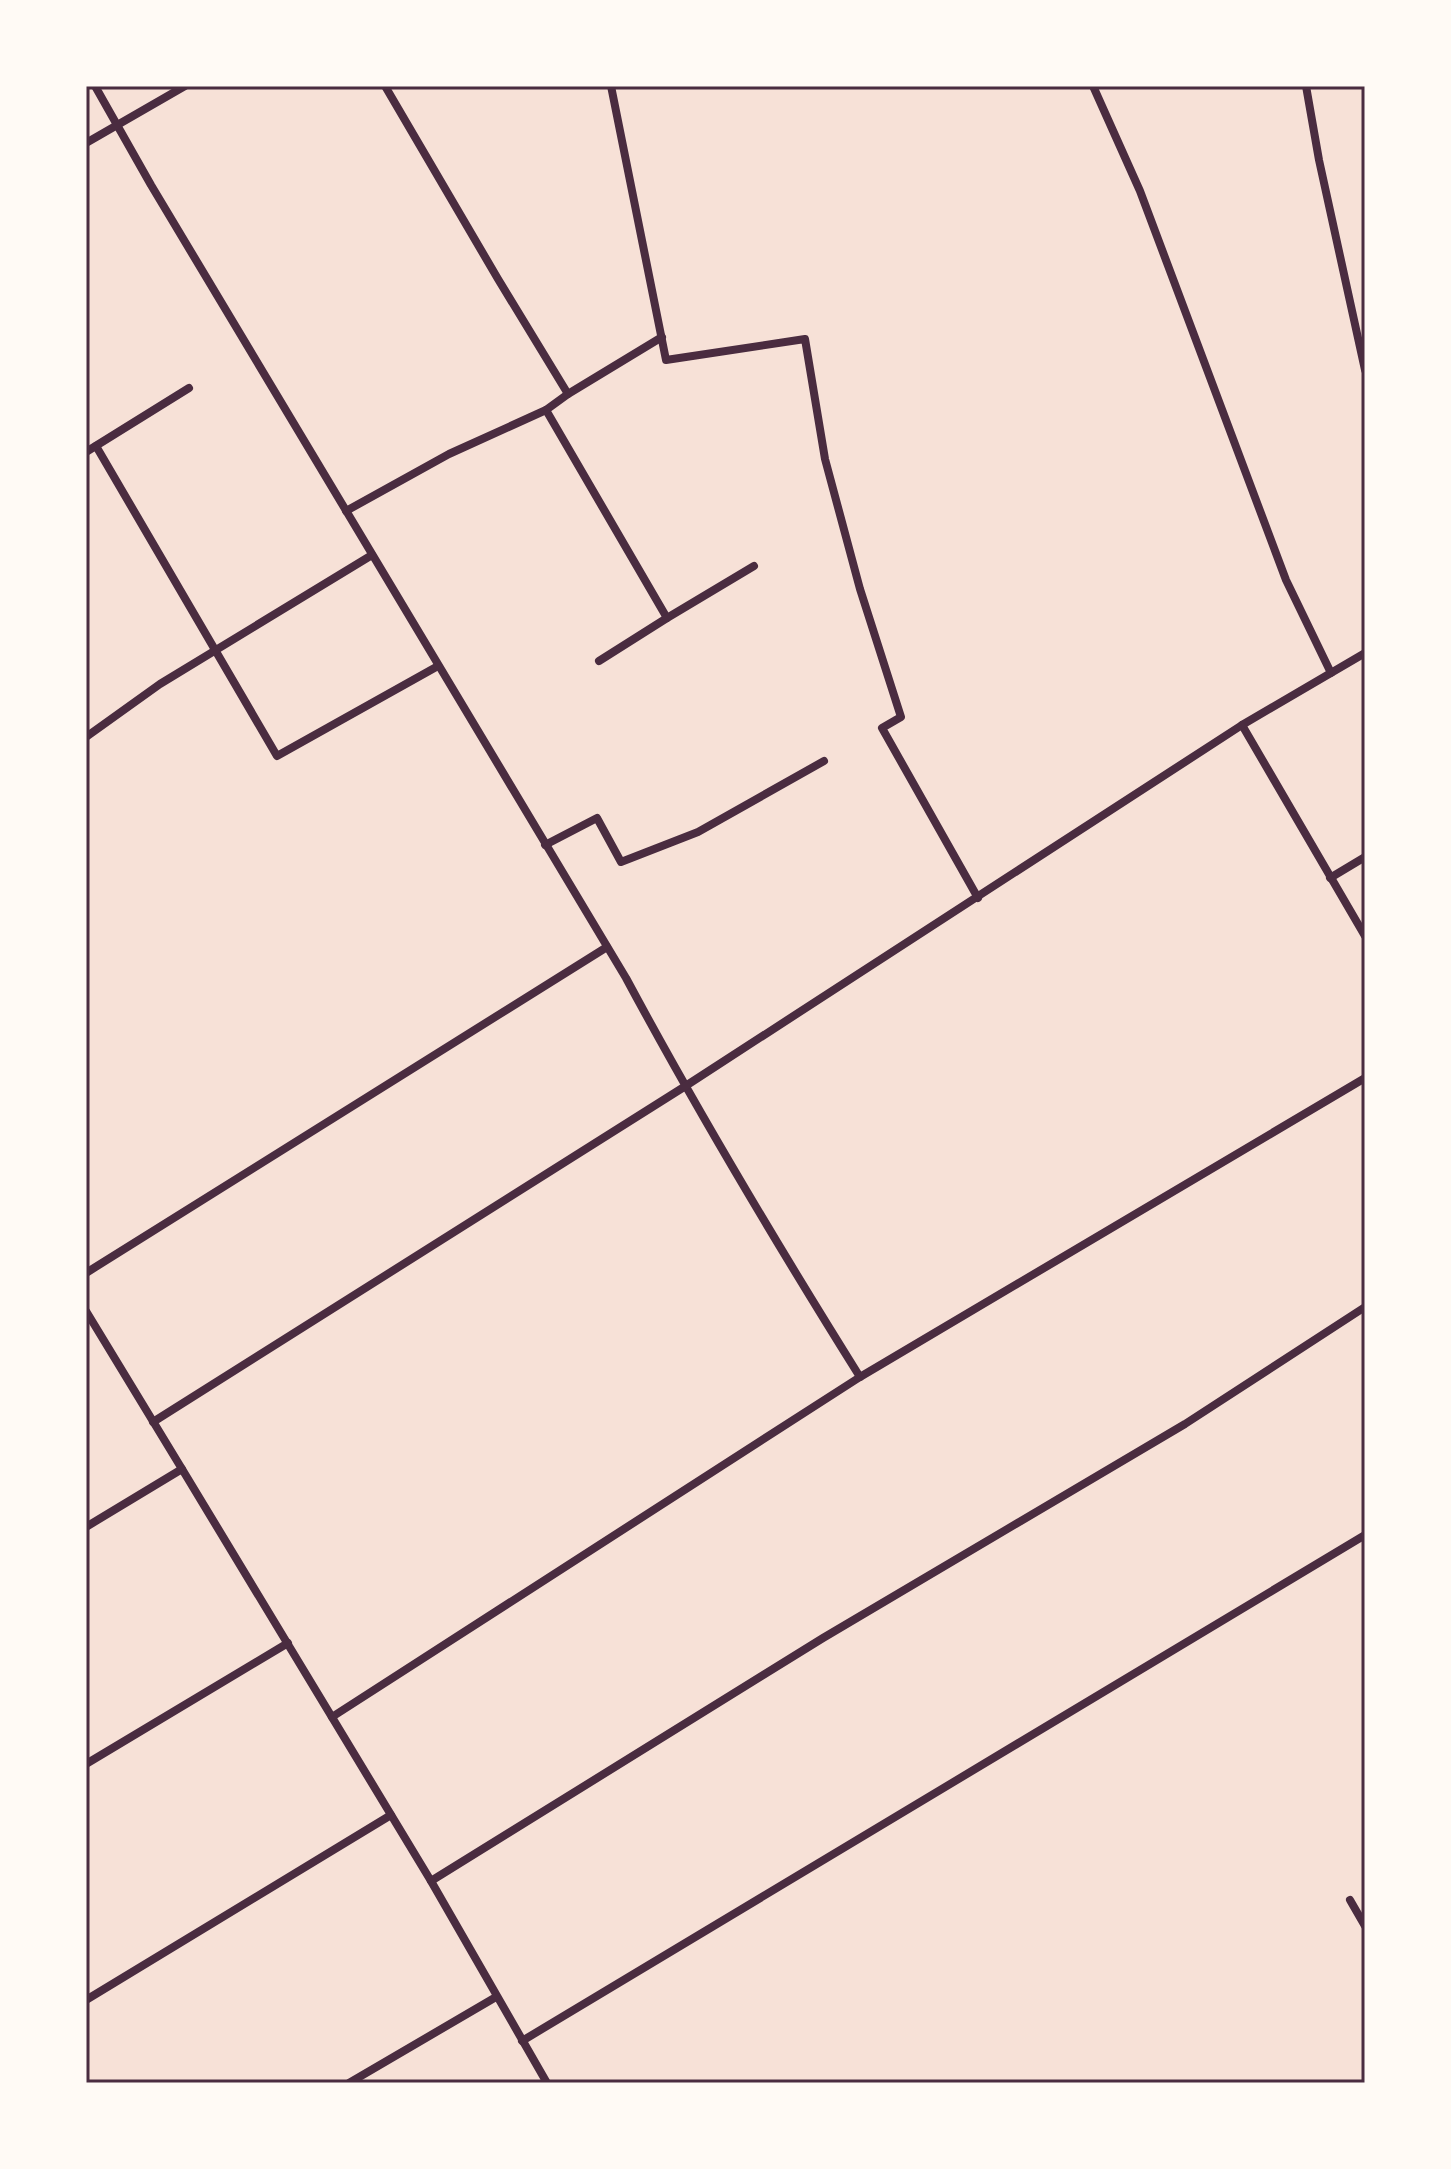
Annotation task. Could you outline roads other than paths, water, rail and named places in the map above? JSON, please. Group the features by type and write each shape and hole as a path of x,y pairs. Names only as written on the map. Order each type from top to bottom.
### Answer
{"street":[{"path":"95,86 607,947 768,1230 860,1377"},
{"path":"86,143 185,86"},
{"path":"385,86 489,266 568,394"},
{"path":"611,86 666,360 805,339 825,459 860,589 901,717 882,728 978,898"},
{"path":"1093,86 1140,191 1286,580 1331,673"},
{"path":"1306,86 1365,370"},
{"path":"346,511 449,454 546,410 662,337"},
{"path":"86,452 189,388"},
{"path":"546,410 667,618"},
{"path":"96,446 277,756 438,666"},
{"path":"86,737 160,684 372,555"},
{"path":"599,661 754,566"},
{"path":"153,1422 684,1087 1242,725 1365,653"},
{"path":"1242,725 1365,936"},
{"path":"545,845 597,818 621,862 698,832 824,761"},
{"path":"1330,878 1365,857"},
{"path":"86,1273 607,947"},
{"path":"332,1717 860,1377 1365,1078"},
{"path":"431,1881 823,1638 1185,1424 1365,1307"},
{"path":"86,1311 431,1881 547,2083"},
{"path":"86,1527 182,1469"},
{"path":"522,2041 1365,1535"},
{"path":"86,1764 288,1643"},
{"path":"86,2000 391,1815"},
{"path":"1350,1900 1365,1926"},
{"path":"349,2083 496,1997"}]}
